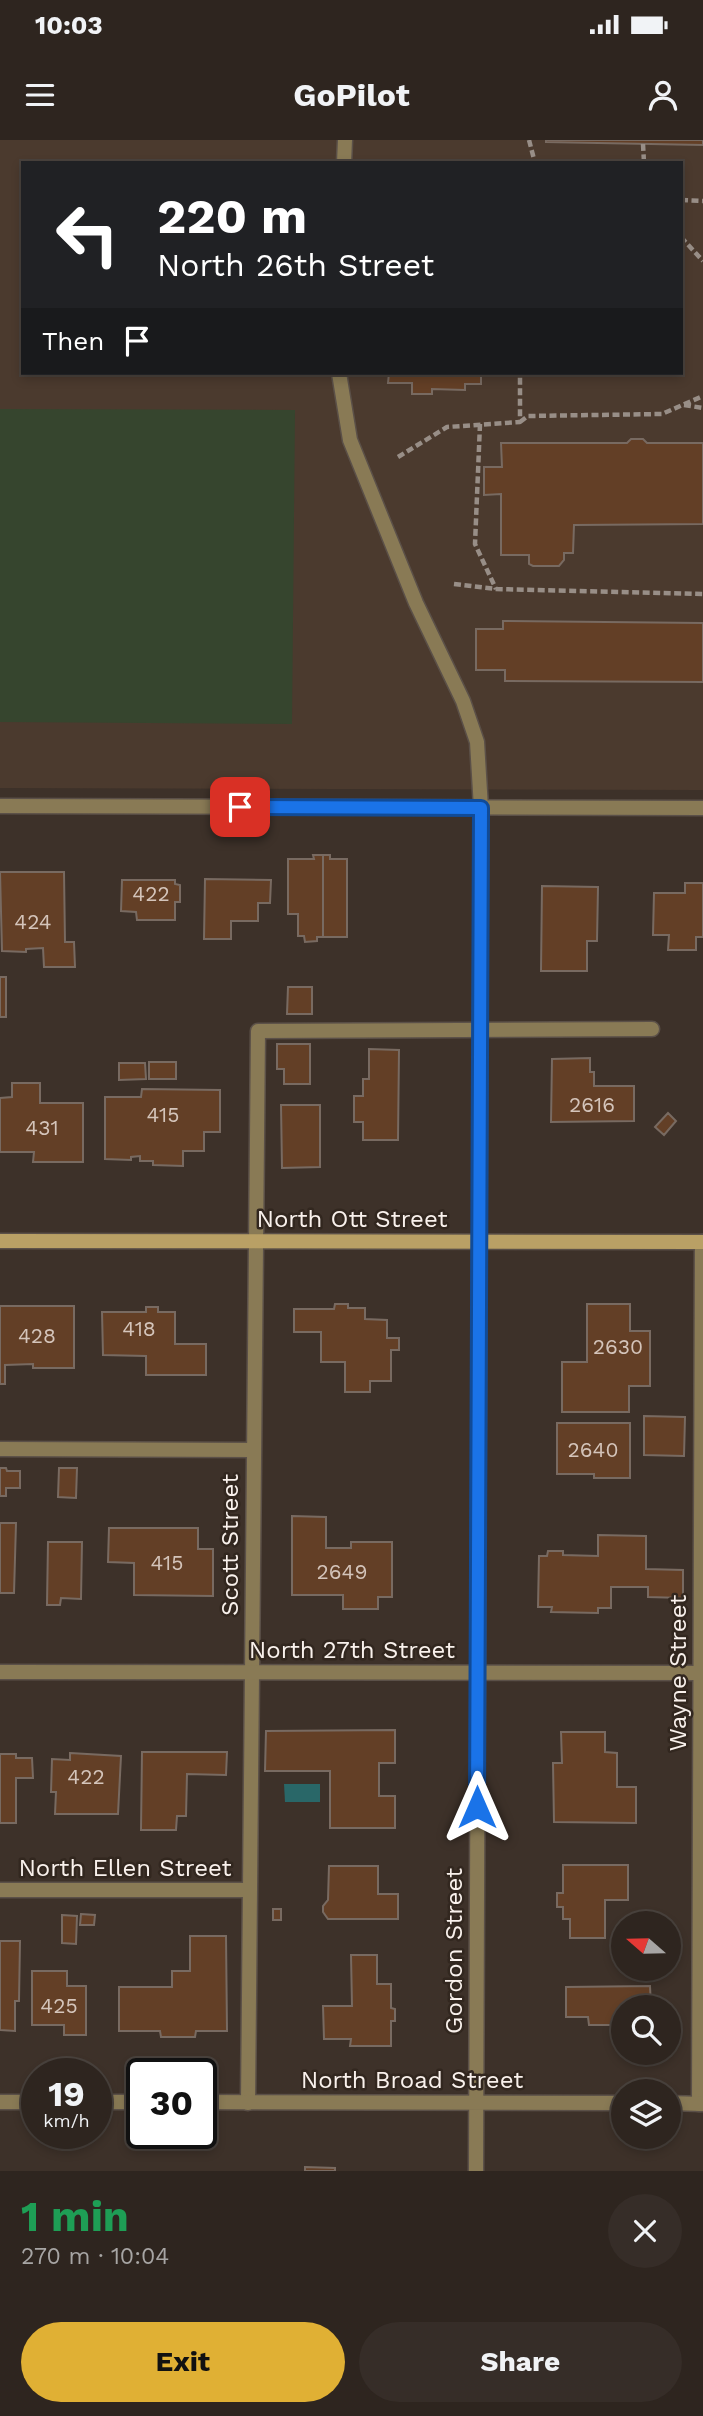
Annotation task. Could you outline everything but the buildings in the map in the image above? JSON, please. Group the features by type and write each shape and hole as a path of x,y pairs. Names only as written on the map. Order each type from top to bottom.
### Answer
{"street":[{"path":"344,161 345,140"},
{"name":"Gordon Street","path":"339,375 350,440 416,603 463,701 477,742 481,808 476,2171"},
{"path":"0,806 703,808"},
{"path":"480,1030 652,1029"},
{"name":"Scott Street","path":"248,2103 258,1031 480,1030"},
{"name":"North Ott Street","path":"0,1241 702,1242"},
{"name":"Wayne Street","path":"701,2104 702,1242"},
{"path":"0,1449 254,1450"},
{"name":"North 27th Street","path":"0,1672 702,1673"},
{"name":"North Ellen Street","path":"0,1891 250,1890"},
{"path":"0,2102 21,2102"},
{"name":"North Broad Street","path":"217,2102 611,2103"},
{"path":"681,2104 701,2104"}],"path":[{"path":"529,140 534,161"},
{"path":"643,144 644,161"},
{"path":"683,200 703,201"},
{"path":"683,239 703,261"},
{"path":"520,375 520,422"},
{"path":"398,457 446,427 520,422 528,416 662,414 703,396"},
{"path":"683,405 703,408"},
{"path":"480,424 475,544 496,589"},
{"path":"454,584 496,589 703,594"}],"shaded area":[{"path":"0,140 703,140 703,790 0,788"}],"green space":[{"path":"0,409 295,410 292,724 0,722"}],"water":[{"path":"284,1784 320,1784 320,1802 285,1802"}],"route":[{"path":"240,807 481,808 477,1807"}]}
